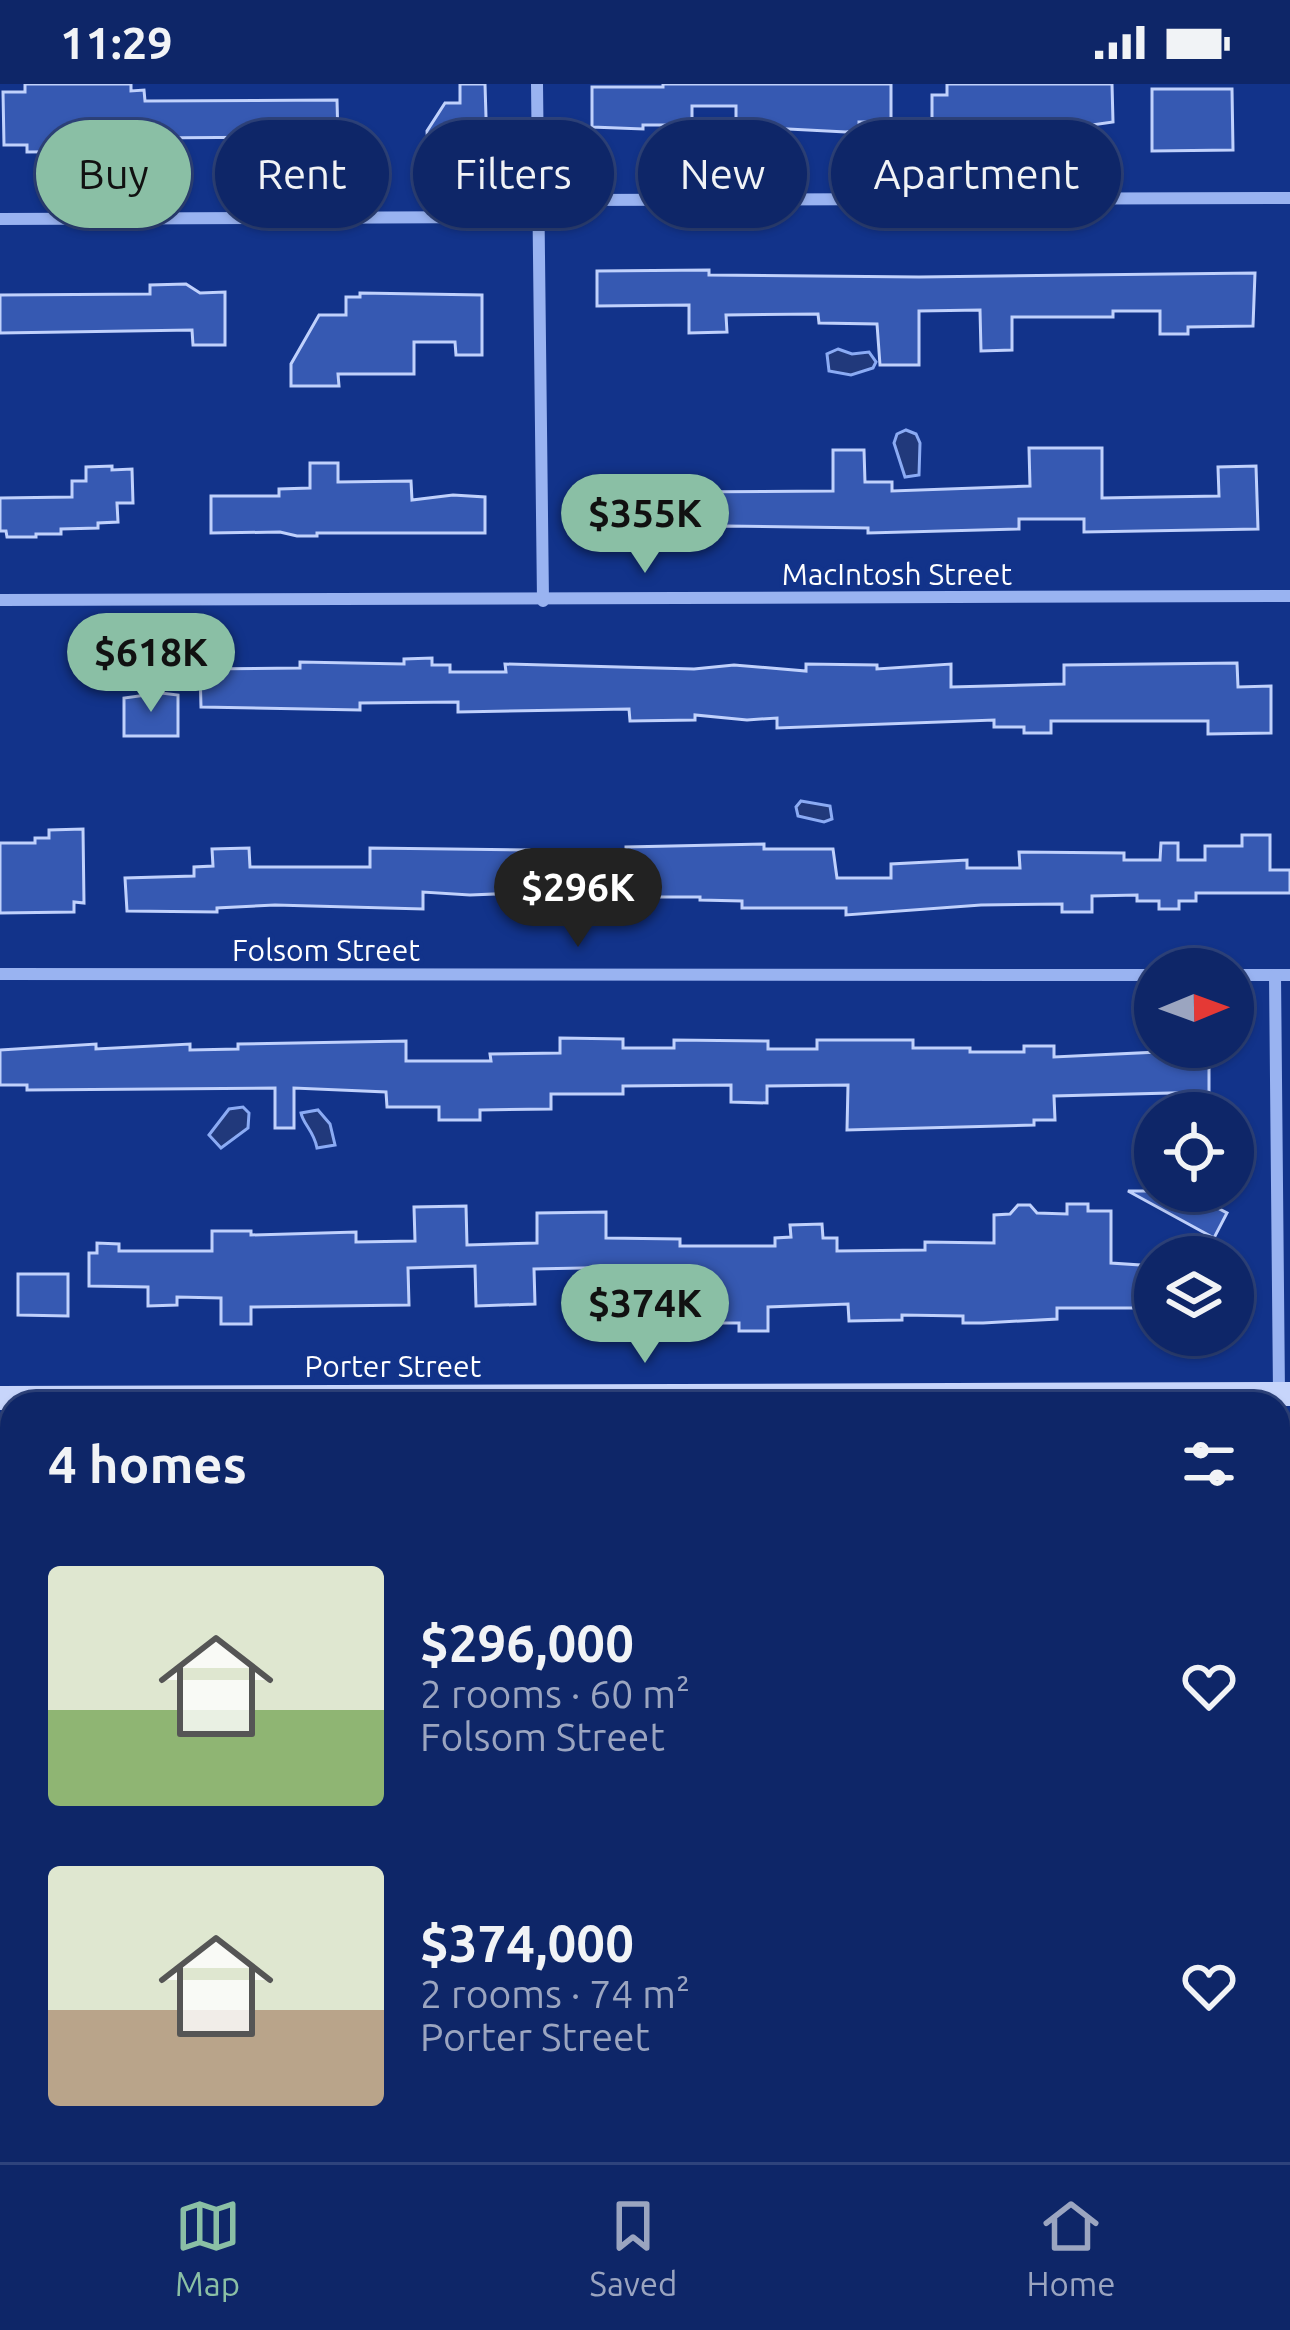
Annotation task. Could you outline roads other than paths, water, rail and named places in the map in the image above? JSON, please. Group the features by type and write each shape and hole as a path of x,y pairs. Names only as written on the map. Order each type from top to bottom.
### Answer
{"street":[{"path":"537,84 537,120"},
{"path":"614,200 1290,198"},
{"path":"0,219 413,217"},
{"path":"538,228 543,601"},
{"name":"MacIntosh Street","path":"0,600 1290,596"},
{"name":"Folsom Street","path":"0,974 1134,975"},
{"path":"1254,975 1290,975"},
{"path":"1275,975 1284,1392"}],"water":[{"path":"838,349 852,354 869,352 876,362 873,368 851,375 829,371 827,354"},
{"path":"906,430 916,434 920,443 919,475 905,477 894,443 897,434"},
{"path":"801,801 830,806 832,819 824,822 798,816 796,807"},
{"path":"243,1107 249,1113 248,1128 221,1148 209,1135 229,1109"},
{"path":"318,1110 330,1124 335,1145 317,1148 301,1113"}]}
